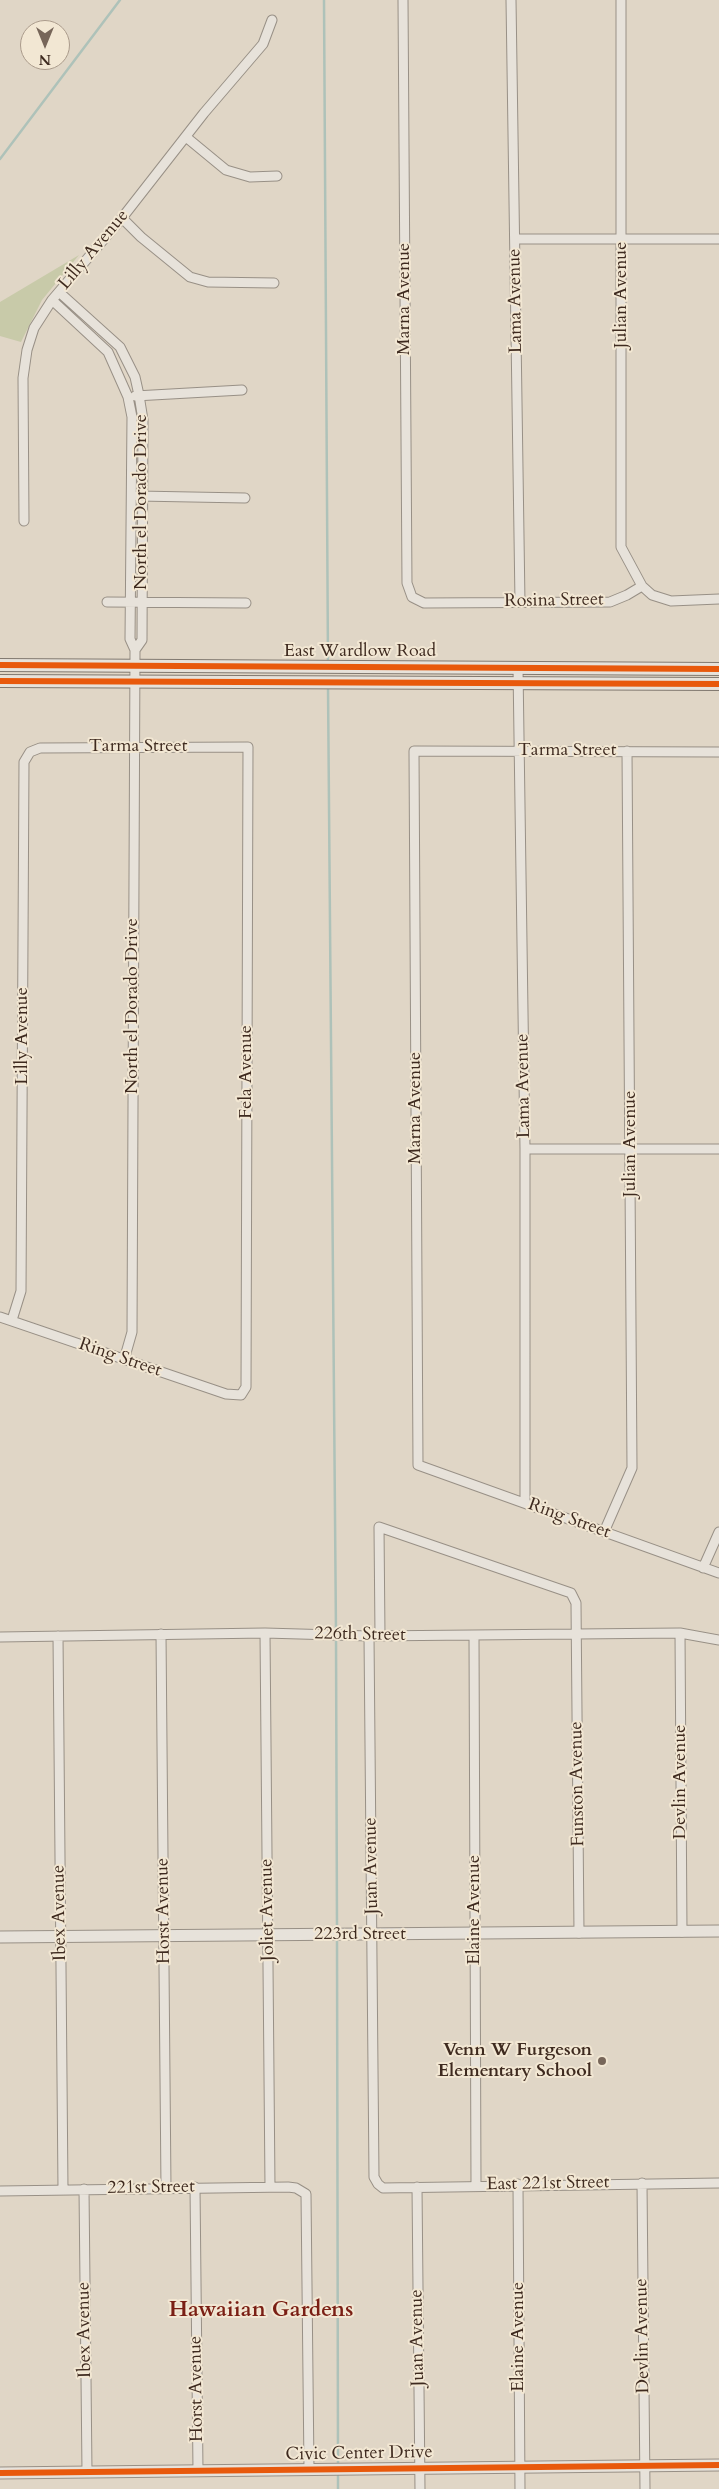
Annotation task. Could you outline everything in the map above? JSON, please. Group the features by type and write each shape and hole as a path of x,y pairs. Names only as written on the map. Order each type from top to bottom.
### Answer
{"main road":[{"name":"East Wardlow Road","path":"0,665 719,669"},
{"name":"East Wardlow Road","path":"0,681 719,684"}],"street":[{"name":"Marna Avenue","path":"403,0 406,583 412,597"},
{"name":"Lama Avenue","path":"512,0 520,602"},
{"name":"Julian Avenue","path":"621,0 621,547 642,586"},
{"name":"Lilly Avenue","path":"24,521 23,378 27,350 34,328 52,300 122,218 263,44 272,20"},
{"path":"186,137 226,170 250,177 277,176"},
{"path":"122,218 141,238 190,277 208,282 274,284"},
{"path":"515,239 719,239"},
{"name":"North el Dorado Drive","path":"59,292 120,347 135,377 139,395 144,420 142,640 135,650"},
{"name":"North el Dorado Drive","path":"52,300 108,352 128,397 132,417 130,639 135,650 132,1332 124,1360"},
{"path":"102,346 110,336"},
{"path":"128,397 242,390"},
{"path":"131,496 245,498"},
{"path":"131,555 143,555"},
{"name":"Rosina Street","path":"412,597 424,603 610,602 642,586"},
{"path":"642,586 652,595 671,601 719,599"},
{"path":"107,602 246,603"},
{"name":"Lama Avenue","path":"518,668 525,1149 525,1504"},
{"name":"Tarma Street","path":"30,752 40,748 248,747"},
{"name":"Fela Avenue","path":"241,1395 246,1387 248,747"},
{"name":"Marna Avenue","path":"414,751 418,1465"},
{"name":"Tarma Street","path":"414,751 719,752"},
{"name":"Julian Avenue","path":"604,1532 632,1468 627,751"},
{"name":"Lilly Avenue","path":"12,1320 21,1291 24,762 30,752"},
{"path":"525,1149 719,1149"},
{"name":"Ring Street","path":"0,1317 226,1394 241,1395"},
{"name":"Ring Street","path":"418,1465 719,1573"},
{"name":"Funston Avenue","path":"380,1636 379,1527 571,1593 576,1603 579,1933"},
{"path":"703,1568 719,1532"},
{"name":"226th Street","path":"0,1637 265,1633 380,1636 680,1633 719,1640"},
{"name":"Joliet Avenue","path":"265,1633 270,2187"},
{"name":"Devlin Avenue","path":"680,1633 682,1932"},
{"name":"Horst Avenue","path":"161,1634 166,2188"},
{"name":"Elaine Avenue","path":"474,1635 476,2185"},
{"name":"Ibex Avenue","path":"58,1636 63,2189"},
{"name":"Juan Avenue","path":"369,1636 374,2178 378,2184"},
{"name":"223rd Street","path":"0,1937 719,1931"},
{"name":"Devlin Avenue","path":"642,2183 645,2489"},
{"name":"East 221st Street","path":"378,2184 384,2188 518,2184 719,2183"},
{"name":"Elaine Avenue","path":"518,2184 520,2489"},
{"name":"Juan Avenue","path":"417,2186 420,2489"},
{"name":"Horst Avenue","path":"195,2187 198,2471"},
{"name":"221st Street","path":"0,2190 288,2187 302,2190 306,2194 308,2201 308,2469"},
{"name":"Ibex Avenue","path":"84,2189 87,2472"},
{"name":"Civic Center Drive","path":"0,2473 719,2465"}],"green space":[{"path":"79,255 42,300 21,342 0,336 0,302"}],"waterway":[{"path":"0,159 120,0"},
{"path":"324,0 328,663"},
{"path":"328,686 336,1633"},
{"path":"336,1638 337,1930"},
{"path":"337,1938 338,2465"},
{"path":"338,2473 338,2489"}],"cycle path":[{"path":"0,665 719,669"},
{"path":"0,681 719,684"},
{"path":"0,2473 719,2465"}],"place":[{"name":"Venn W Furgeson Elementary School","path":"602,2061"}],"district":[{"name":"Hawaiian Gardens","path":"261,2311"}]}
